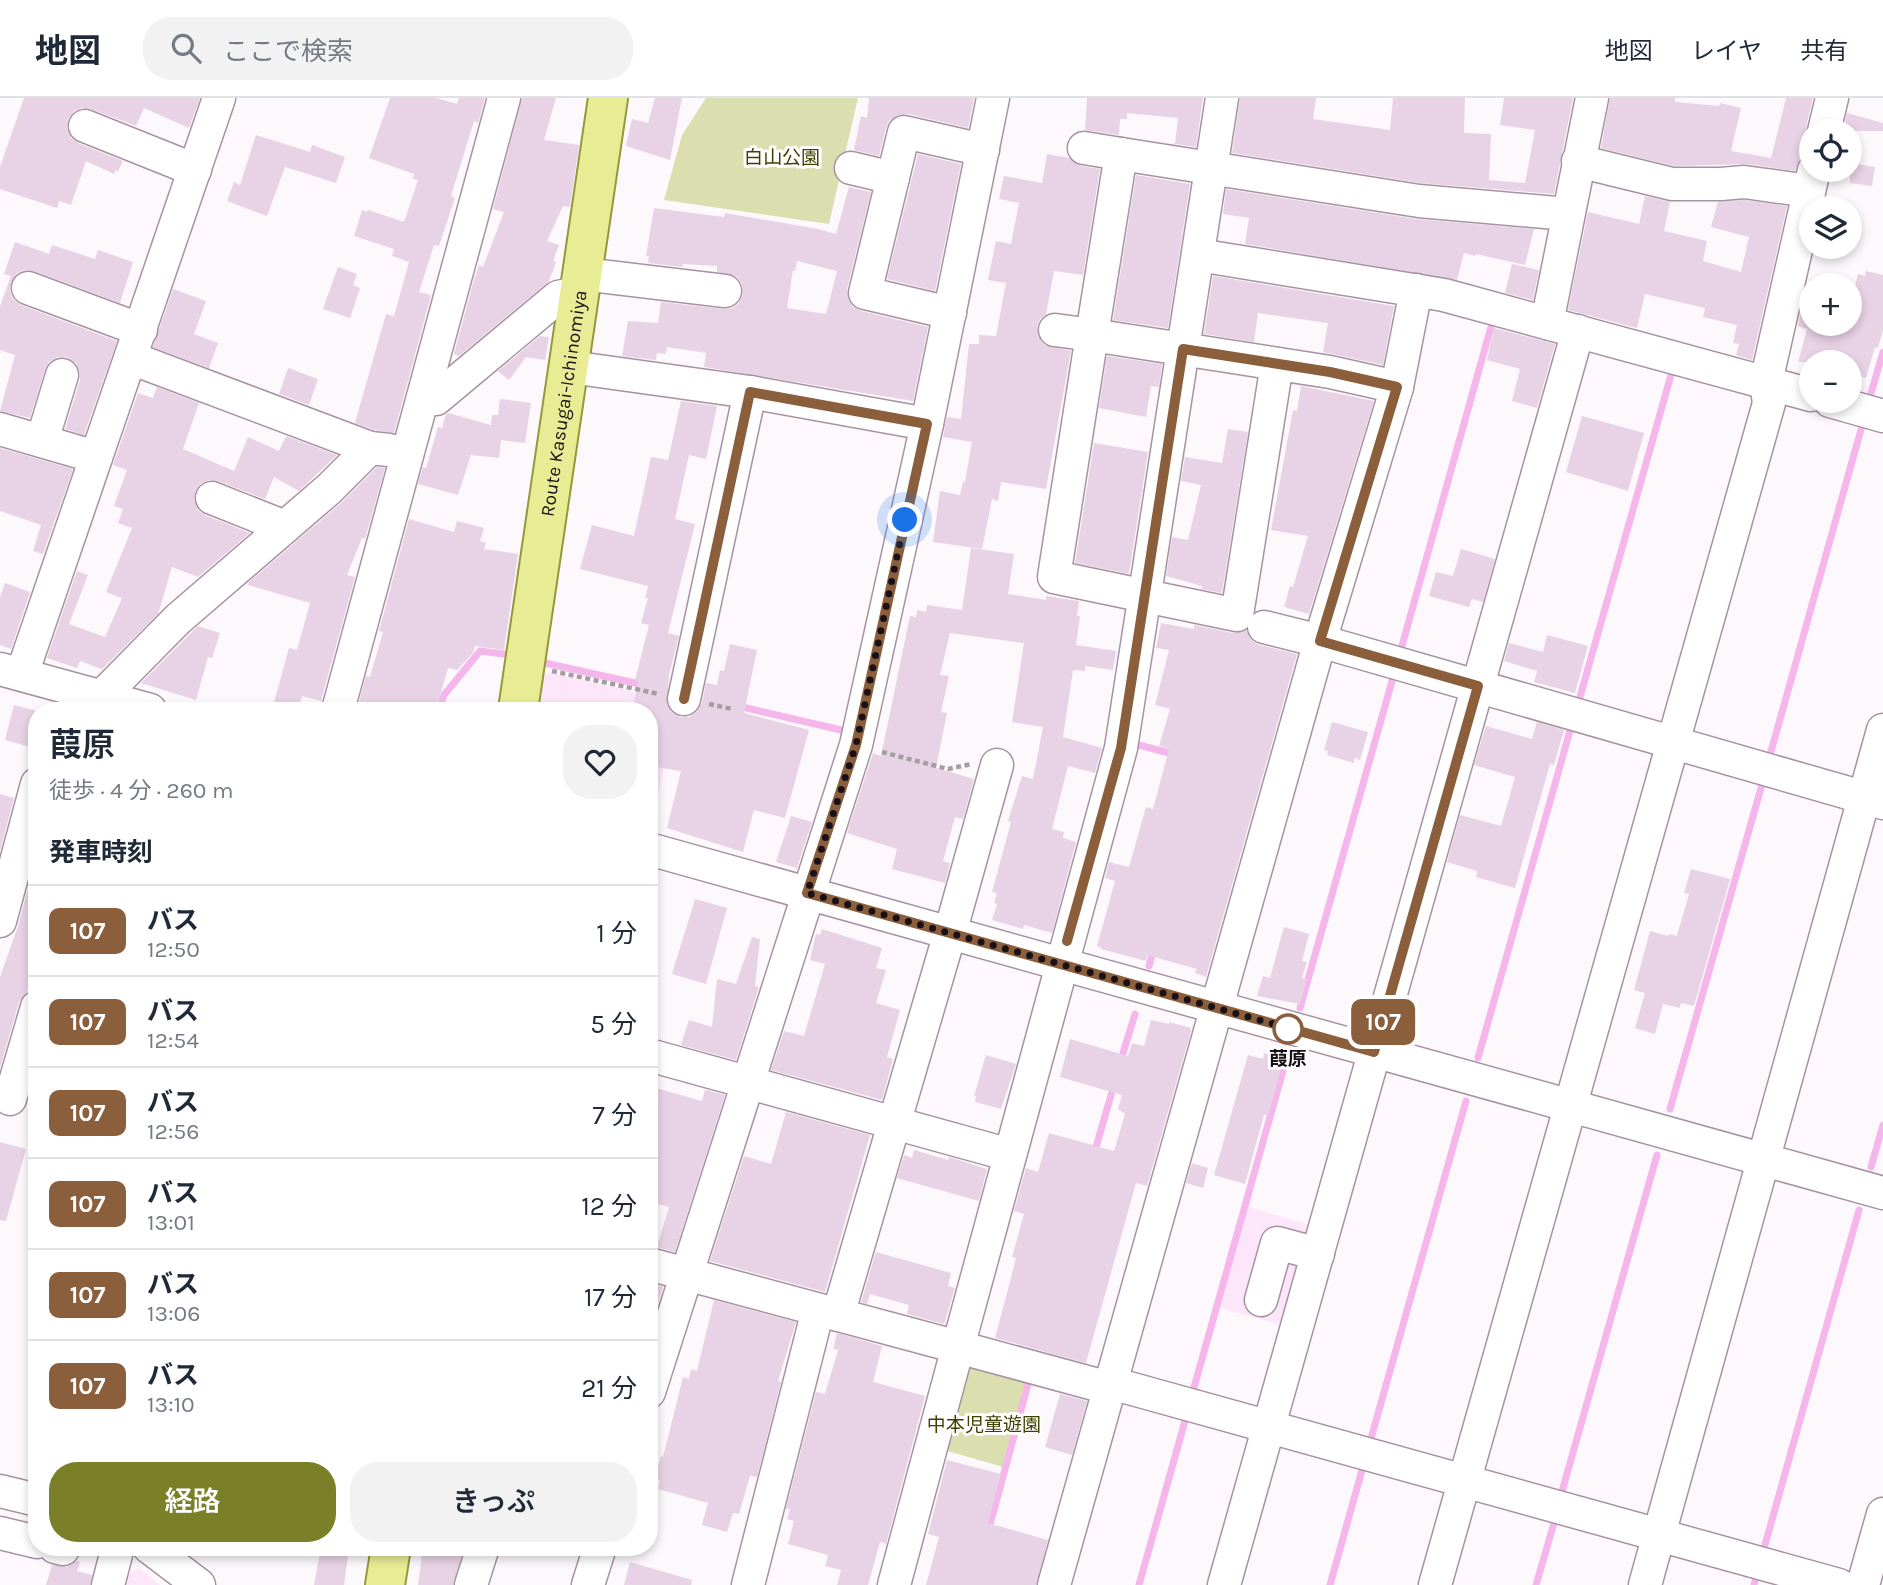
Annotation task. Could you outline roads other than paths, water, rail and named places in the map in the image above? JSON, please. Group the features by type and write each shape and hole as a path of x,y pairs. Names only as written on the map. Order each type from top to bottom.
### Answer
{"main road":[{"name":"Route Kasugai-Ichinomiya","path":"518,702 608,98"},
{"path":"385,1585 390,1556"}],"street":[{"path":"120,702 101,697 60,698 11,672 96,457 219,98"},
{"path":"340,702 504,98"},
{"path":"658,1364 856,745 927,424 993,98"},
{"path":"894,1585 1121,748 1222,98"},
{"path":"1547,323 1592,98"},
{"path":"1827,119 1832,98"},
{"path":"85,126 195,170"},
{"path":"950,313 865,293 904,132 983,150"},
{"path":"1084,148 1419,201 1568,214"},
{"path":"1121,154 1054,577 1237,615 1277,364"},
{"path":"1578,161 1672,184 1799,180"},
{"path":"851,168 892,178"},
{"path":"1435,1585 1769,403 1766,382 1812,182"},
{"path":"1198,255 1444,295 1799,392"},
{"path":"423,398 436,399 558,297 582,283 725,291"},
{"path":"28,288 136,344 370,449 408,452"},
{"path":"1054,1585 1320,641 1397,387 1416,290"},
{"path":"1055,330 1330,372 1397,387"},
{"path":"1224,1585 1578,331"},
{"path":"570,367 750,392 927,424"},
{"path":"42,441 62,374"},
{"path":"684,699 750,392"},
{"path":"1862,410 1883,416"},
{"path":"0,429 96,457"},
{"path":"101,697 178,619 329,489 370,449"},
{"path":"212,498 285,527"},
{"path":"1264,627 1874,800"},
{"path":"1646,1585 1763,1160 1874,800 1883,730"},
{"path":"748,1585 828,1312 894,1124 997,765"},
{"path":"0,921 24,881 28,851"},
{"path":"658,852 1883,1194"},
{"path":"16,1101 28,1047"},
{"path":"658,1057 1010,1155"},
{"path":"1261,1300 1278,1243 1318,1254"},
{"path":"658,1266 958,1347 1269,1426 1839,1585"},
{"path":"0,1491 28,1498"},
{"path":"1863,1585 1883,1514"},
{"path":"0,1533 28,1540"},
{"path":"108,1585 116,1556"},
{"path":"161,1556 198,1585"},
{"path":"471,1585 480,1556"},
{"path":"588,1585 597,1556"}],"waterway":[{"path":"1400,653 1491,327"},
{"path":"1869,400 1883,352"},
{"path":"1578,704 1673,368"},
{"path":"1770,755 1862,426"},
{"path":"442,702 444,695 480,651 503,654"},
{"path":"545,663 644,685"},
{"path":"1300,1008 1394,674"},
{"path":"738,706 841,730"},
{"path":"1478,1058 1571,727"},
{"path":"1139,745 1176,755"},
{"path":"1670,1109 1763,781"},
{"path":"1149,966 1154,947"},
{"path":"1120,1063 1135,1014"},
{"path":"1193,1391 1288,1053"},
{"path":"1094,1154 1114,1085"},
{"path":"1370,1442 1466,1101"},
{"path":"1871,1167 1883,1125"},
{"path":"1561,1495 1657,1155"},
{"path":"1763,1552 1859,1210"},
{"path":"988,1532 1030,1377"},
{"path":"1139,1585 1187,1414"},
{"path":"1330,1585 1364,1463"},
{"path":"1536,1585 1556,1516"},
{"path":"1754,1585 1757,1573"}],"place":[{"name":"葭原","path":"1288,1029"}],"park label":[{"name":"白山公園","path":"782,157"},
{"name":"中本児童遊園","path":"984,1424"}]}
